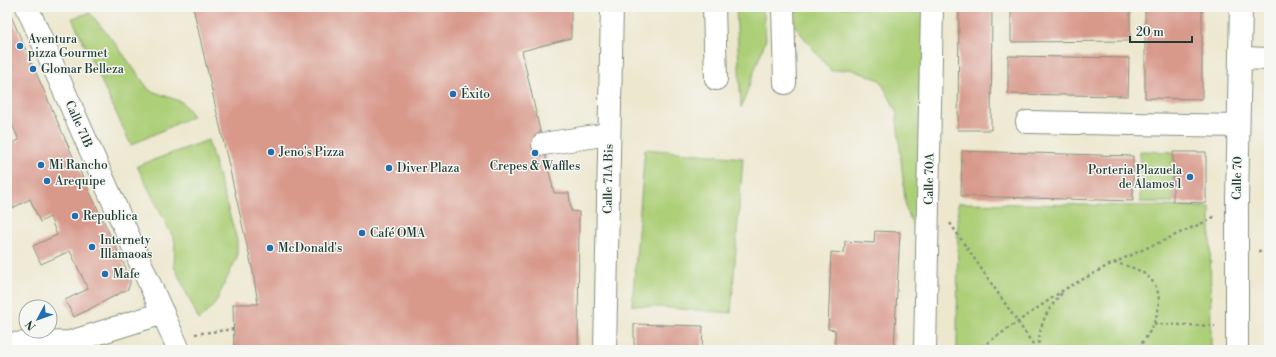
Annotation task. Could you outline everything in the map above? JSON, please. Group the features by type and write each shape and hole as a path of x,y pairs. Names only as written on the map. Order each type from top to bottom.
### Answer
{"street":[{"name":"Calle 71B","path":"27,7 176,343"},
{"name":"Calle 71A Bis","path":"605,350 612,7"},
{"path":"714,7 716,79"},
{"path":"783,7 785,83"},
{"name":"Calle 70A","path":"925,350 932,7"},
{"name":"Calle 70","path":"1237,350 1237,199 1241,7"},
{"path":"1241,58 1269,59"},
{"path":"1027,122 1238,126"},
{"path":"543,144 609,134"},
{"path":"7,344 70,342 163,313"}],"path":[{"path":"976,350 1065,289 1114,263 1211,219 1237,199"},
{"path":"949,222 1037,350"},
{"path":"1114,263 1134,268 1145,275 1153,282 1158,292 1158,307 1154,324 1142,344 1135,350"},
{"path":"1037,350 1038,336 1046,314 1065,289"},
{"path":"1154,324 1238,328"},
{"path":"176,343 234,330"}],"green space":[{"path":"736,7 763,7 766,39 741,108"},
{"path":"789,7 927,7 920,242 906,209 896,110 880,80 850,69 831,71 789,19"},
{"path":"90,13 115,43 149,90 182,102 193,116 131,145 72,18"},
{"path":"208,140 237,240 237,257 215,304 199,320 174,266 175,241 137,166"},
{"path":"645,149 743,158 731,313 632,305"},
{"path":"1140,151 1173,152 1173,202 1140,202"},
{"path":"958,203 1210,207 1211,350 957,350"}],"building":[{"path":"7,7 74,159 130,277 128,289 74,317 65,300 88,289 70,251 41,264 33,246 57,235 50,217 40,222 30,199 9,210 7,206 7,189 12,187 7,175 7,145 19,140 7,113"},
{"name":"Diver Plaza","path":"193,7 571,7 571,38 522,51 554,193 569,193 571,211 579,212 578,350 234,350 233,304 258,304 253,272"},
{"path":"959,7 992,7 991,130 958,130"},
{"path":"1011,7 1130,7 1130,41 1011,42"},
{"path":"1145,7 1202,7 1202,99 1145,98"},
{"path":"1008,56 1129,58 1128,96 1008,94"},
{"path":"962,151 1133,156 1133,201 961,196"},
{"name":"Porteria Plazuela de Álamos 1","path":"1173,152 1206,152 1206,203 1173,202"},
{"path":"875,231 900,232 894,349 835,346 835,330 828,329 831,252 844,253 845,241 874,243"},
{"path":"634,324 703,326 702,350 634,350"}],"place":[{"name":"Aventura pizza Gourmet","path":"20,46"},
{"name":"Glomar Belleza","path":"33,69"},
{"name":"Éxito","path":"453,94"},
{"name":"Jeno's Pizza","path":"271,152"},
{"name":"Crepes & Waffles","path":"535,153"},
{"name":"Mi Rancho","path":"41,165"},
{"name":"Diver Plaza","path":"389,168"},
{"name":"Porteria Plazuela de Álamos 1","path":"1190,177"},
{"name":"Arequipe","path":"47,181"},
{"name":"Republica","path":"75,216"},
{"name":"Café OMA","path":"362,233"},
{"name":"Internety Illamaoas","path":"92,247"},
{"name":"McDonald's","path":"270,248"},
{"name":"Mafe","path":"105,274"}]}
